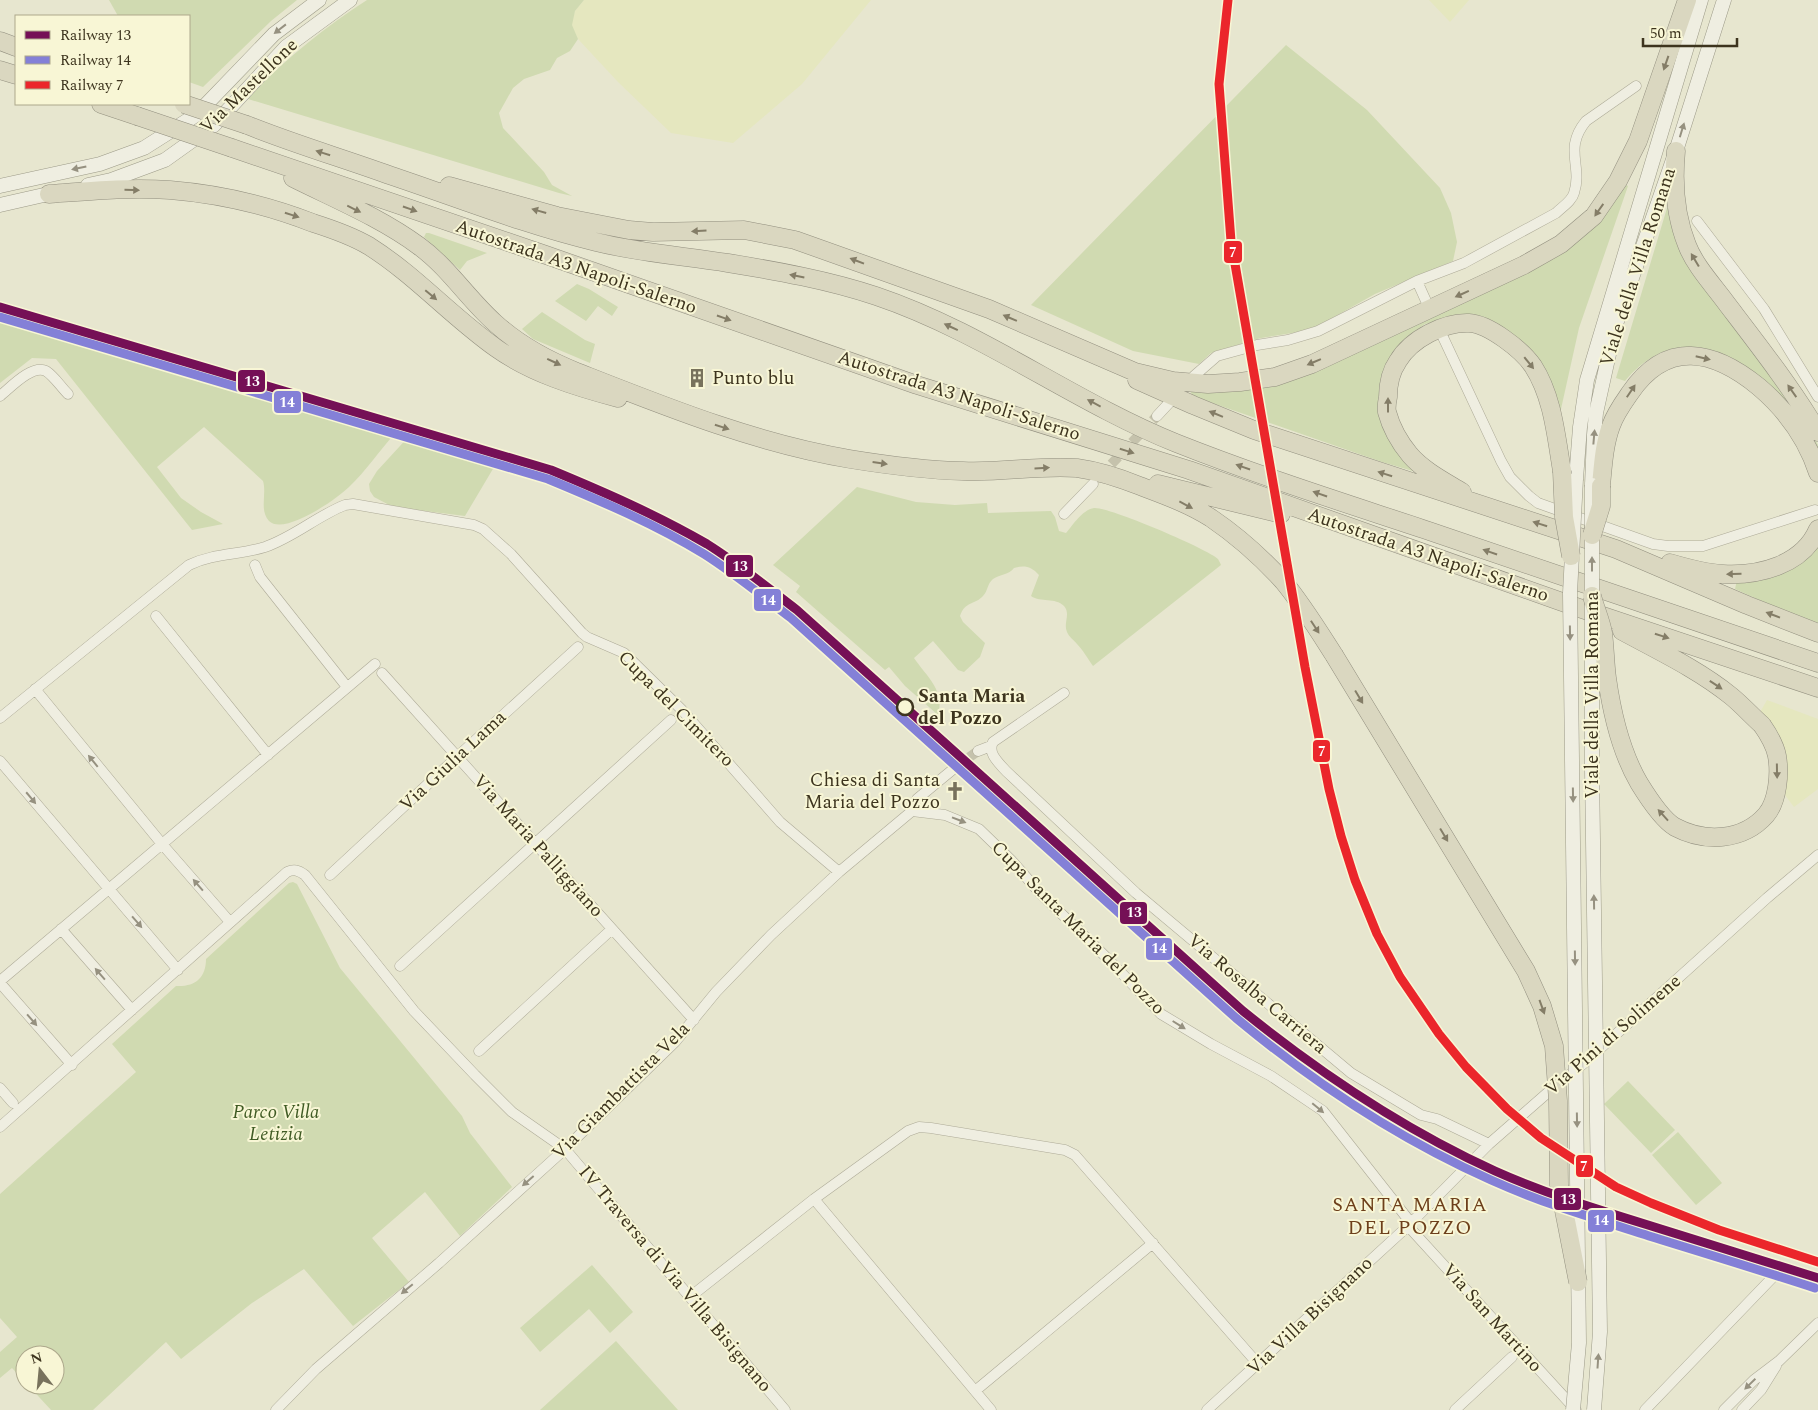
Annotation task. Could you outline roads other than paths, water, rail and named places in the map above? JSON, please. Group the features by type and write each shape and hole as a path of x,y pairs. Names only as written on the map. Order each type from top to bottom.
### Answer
{"highway":[{"path":"386,174 462,188 557,216 629,230 661,232 744,230 795,240 981,306 1135,372 1173,381 1208,384 1240,382 1275,377 1312,364 1524,265 1561,244 1594,216 1618,181 1638,141 1688,0"},
{"path":"0,41 15,47"},
{"path":"0,70 15,76"},
{"name":"Autostrada A3 Napoli-Salerno","path":"104,105 546,255 917,385 1188,470 1395,544 1587,603 1818,688"},
{"name":"Autostrada A3 Napoli-Salerno","path":"187,105 496,213 597,242 641,251 802,276 874,295 926,315 983,342 1115,414 1177,443 1375,513 1818,663"},
{"path":"232,148 379,222 419,246 460,284 494,323 512,337 554,362 724,428 802,450 891,465 963,471 1060,467 1093,478 1201,493 1395,544"},
{"path":"1676,151 1673,180 1678,212 1687,245 1700,268 1792,390 1818,432"},
{"path":"49,194 118,189 170,190 248,202 292,215 367,245 389,260 496,349 515,360 551,377 614,397 694,417"},
{"path":"1491,509 1425,470 1410,455 1395,433 1387,410 1388,385 1398,360 1418,340 1440,328 1470,323 1493,331 1513,344 1533,366 1546,390 1569,475 1564,517 1571,556"},
{"path":"1054,337 1152,388 1254,430 1616,549 1704,571 1724,574 1747,573 1776,568 1801,554 1818,529"},
{"path":"1592,535 1601,506 1596,486 1603,464 1611,424 1620,407 1640,379 1656,365 1673,358 1694,355 1719,361 1741,372 1769,395 1792,420 1812,456 1818,473"},
{"path":"1093,478 1125,480 1169,496 1211,518 1248,547 1281,579 1334,655 1526,971 1542,1006 1554,1046 1558,1101 1559,1185 1578,1282"},
{"path":"1616,549 1818,633"},
{"path":"1587,603 1731,696 1762,725 1771,739 1777,756 1775,795 1767,814 1750,828 1717,839 1697,836 1674,827 1663,816 1640,784 1620,737 1607,680 1602,631 1587,603"}],"main road":[{"name":"Via Mastellone","path":"0,186 100,164 144,148 196,115 274,34 319,0"},
{"name":"Via Mastellone","path":"0,205 110,180 165,160 214,125 286,47 350,0"},
{"name":"Viale della Villa Romana","path":"1569,475 1580,427 1587,380 1701,0"},
{"name":"Viale della Villa Romana","path":"1596,486 1594,435 1596,413 1615,327 1676,151 1724,0"},
{"name":"Viale della Villa Romana","path":"1592,535 1587,603 1592,770 1600,1332 1594,1410"},
{"name":"Viale della Villa Romana","path":"1571,556 1579,1343 1575,1410"}],"street":[{"path":"1194,376 1217,356 1257,345 1288,340 1318,331 1417,281 1472,258 1556,213 1568,203 1574,194 1575,139 1580,129 1586,121 1636,86"},
{"path":"1697,221 1764,309 1818,397"},
{"path":"1417,281 1426,301"},
{"path":"1442,335 1510,477 1529,496 1547,507 1653,544 1684,547 1704,546 1815,510"},
{"path":"0,396 30,372 37,370 45,370 68,394"},
{"path":"1157,416 1169,403"},
{"path":"1064,514 1093,478"},
{"name":"Cupa del Cimitero","path":"35,689 190,565 203,558 264,547 289,536 345,505 353,504 474,524 483,529 511,554 582,633 624,653 682,710 780,822 839,872"},
{"path":"255,565 260,577 347,687"},
{"path":"156,616 268,754"},
{"name":"Via Giulia Lama","path":"330,875 457,756 578,647"},
{"path":"72,1065 0,982 375,664"},
{"name":"Via Maria Palliggiano","path":"382,673 694,1020"},
{"path":"0,718 35,689 162,844 230,922"},
{"path":"978,751 991,746 997,738 1064,693"},
{"path":"400,966 671,720"},
{"name":"Via Rosalba Carriera","path":"991,746 995,758 1006,772 1136,893 1351,1073 1421,1114 1437,1119 1489,1144"},
{"path":"0,761 178,970"},
{"name":"Via Giambattista Vela","path":"276,1410 316,1368 439,1263 565,1149 675,1042 716,992 771,935 839,872 912,811 917,799 957,766"},
{"name":"Cupa Santa Maria del Pozzo","path":"912,811 945,815 979,828 1040,893 1161,1014 1211,1044 1271,1076 1323,1111 1410,1223"},
{"name":"Via Pini di Solimene","path":"1410,1223 1489,1144 1583,1064 1767,898 1818,855"},
{"name":"IV Traversa di Via Villa Bisignano","path":"0,1127 287,872 296,870 305,874 414,1011 461,1061 512,1112 565,1149 785,1410"},
{"path":"61,929 132,1010"},
{"path":"479,1051 612,929"},
{"path":"0,1088 14,1103"},
{"path":"690,1297 814,1200 908,1131 919,1128 931,1128 1065,1150 1075,1155 1258,1364"},
{"path":"814,1200 991,1410"},
{"name":"Via Villa Bisignano","path":"1207,1410 1410,1223"},
{"name":"Via San Martino","path":"1410,1223 1575,1410"},
{"path":"975,1391 1152,1243"},
{"path":"1645,1410 1772,1278"},
{"path":"1724,1410 1754,1380 1779,1361 1818,1323"},
{"path":"1454,1410 1512,1357"},
{"path":"1742,1410 1761,1390 1779,1361"}],"tunnel":[{"path":"1101,475 1157,416"},
{"path":"957,766 978,751"}],"rail line":[{"name":"7","path":"1228,0 1219,84 1231,241 1305,667 1329,789 1355,880 1377,934 1400,977 1439,1034 1466,1067 1507,1109 1541,1138 1616,1187 1651,1203 1719,1230 1818,1262"},
{"name":"13","path":"0,307 551,470 630,504 688,533 753,576 797,610 1243,1011 1302,1057 1364,1099 1395,1119 1461,1155 1532,1186 1609,1213 1818,1278"},
{"name":"14","path":"0,317 548,479 608,504 685,543 715,561 791,618 1236,1018 1296,1065 1358,1108 1423,1147 1491,1180 1530,1196 1815,1288"}],"place":[{"name":"Punto blu","path":"697,378"},
{"name":"Santa Maria del Pozzo","path":"905,707"},
{"name":"Chiesa di Santa Maria del Pozzo","path":"955,791"}],"district":[{"name":"SANTA MARIA DEL POZZO","path":"1410,1216"}],"park label":[{"name":"Parco Villa Letizia","path":"276,1123"}]}
